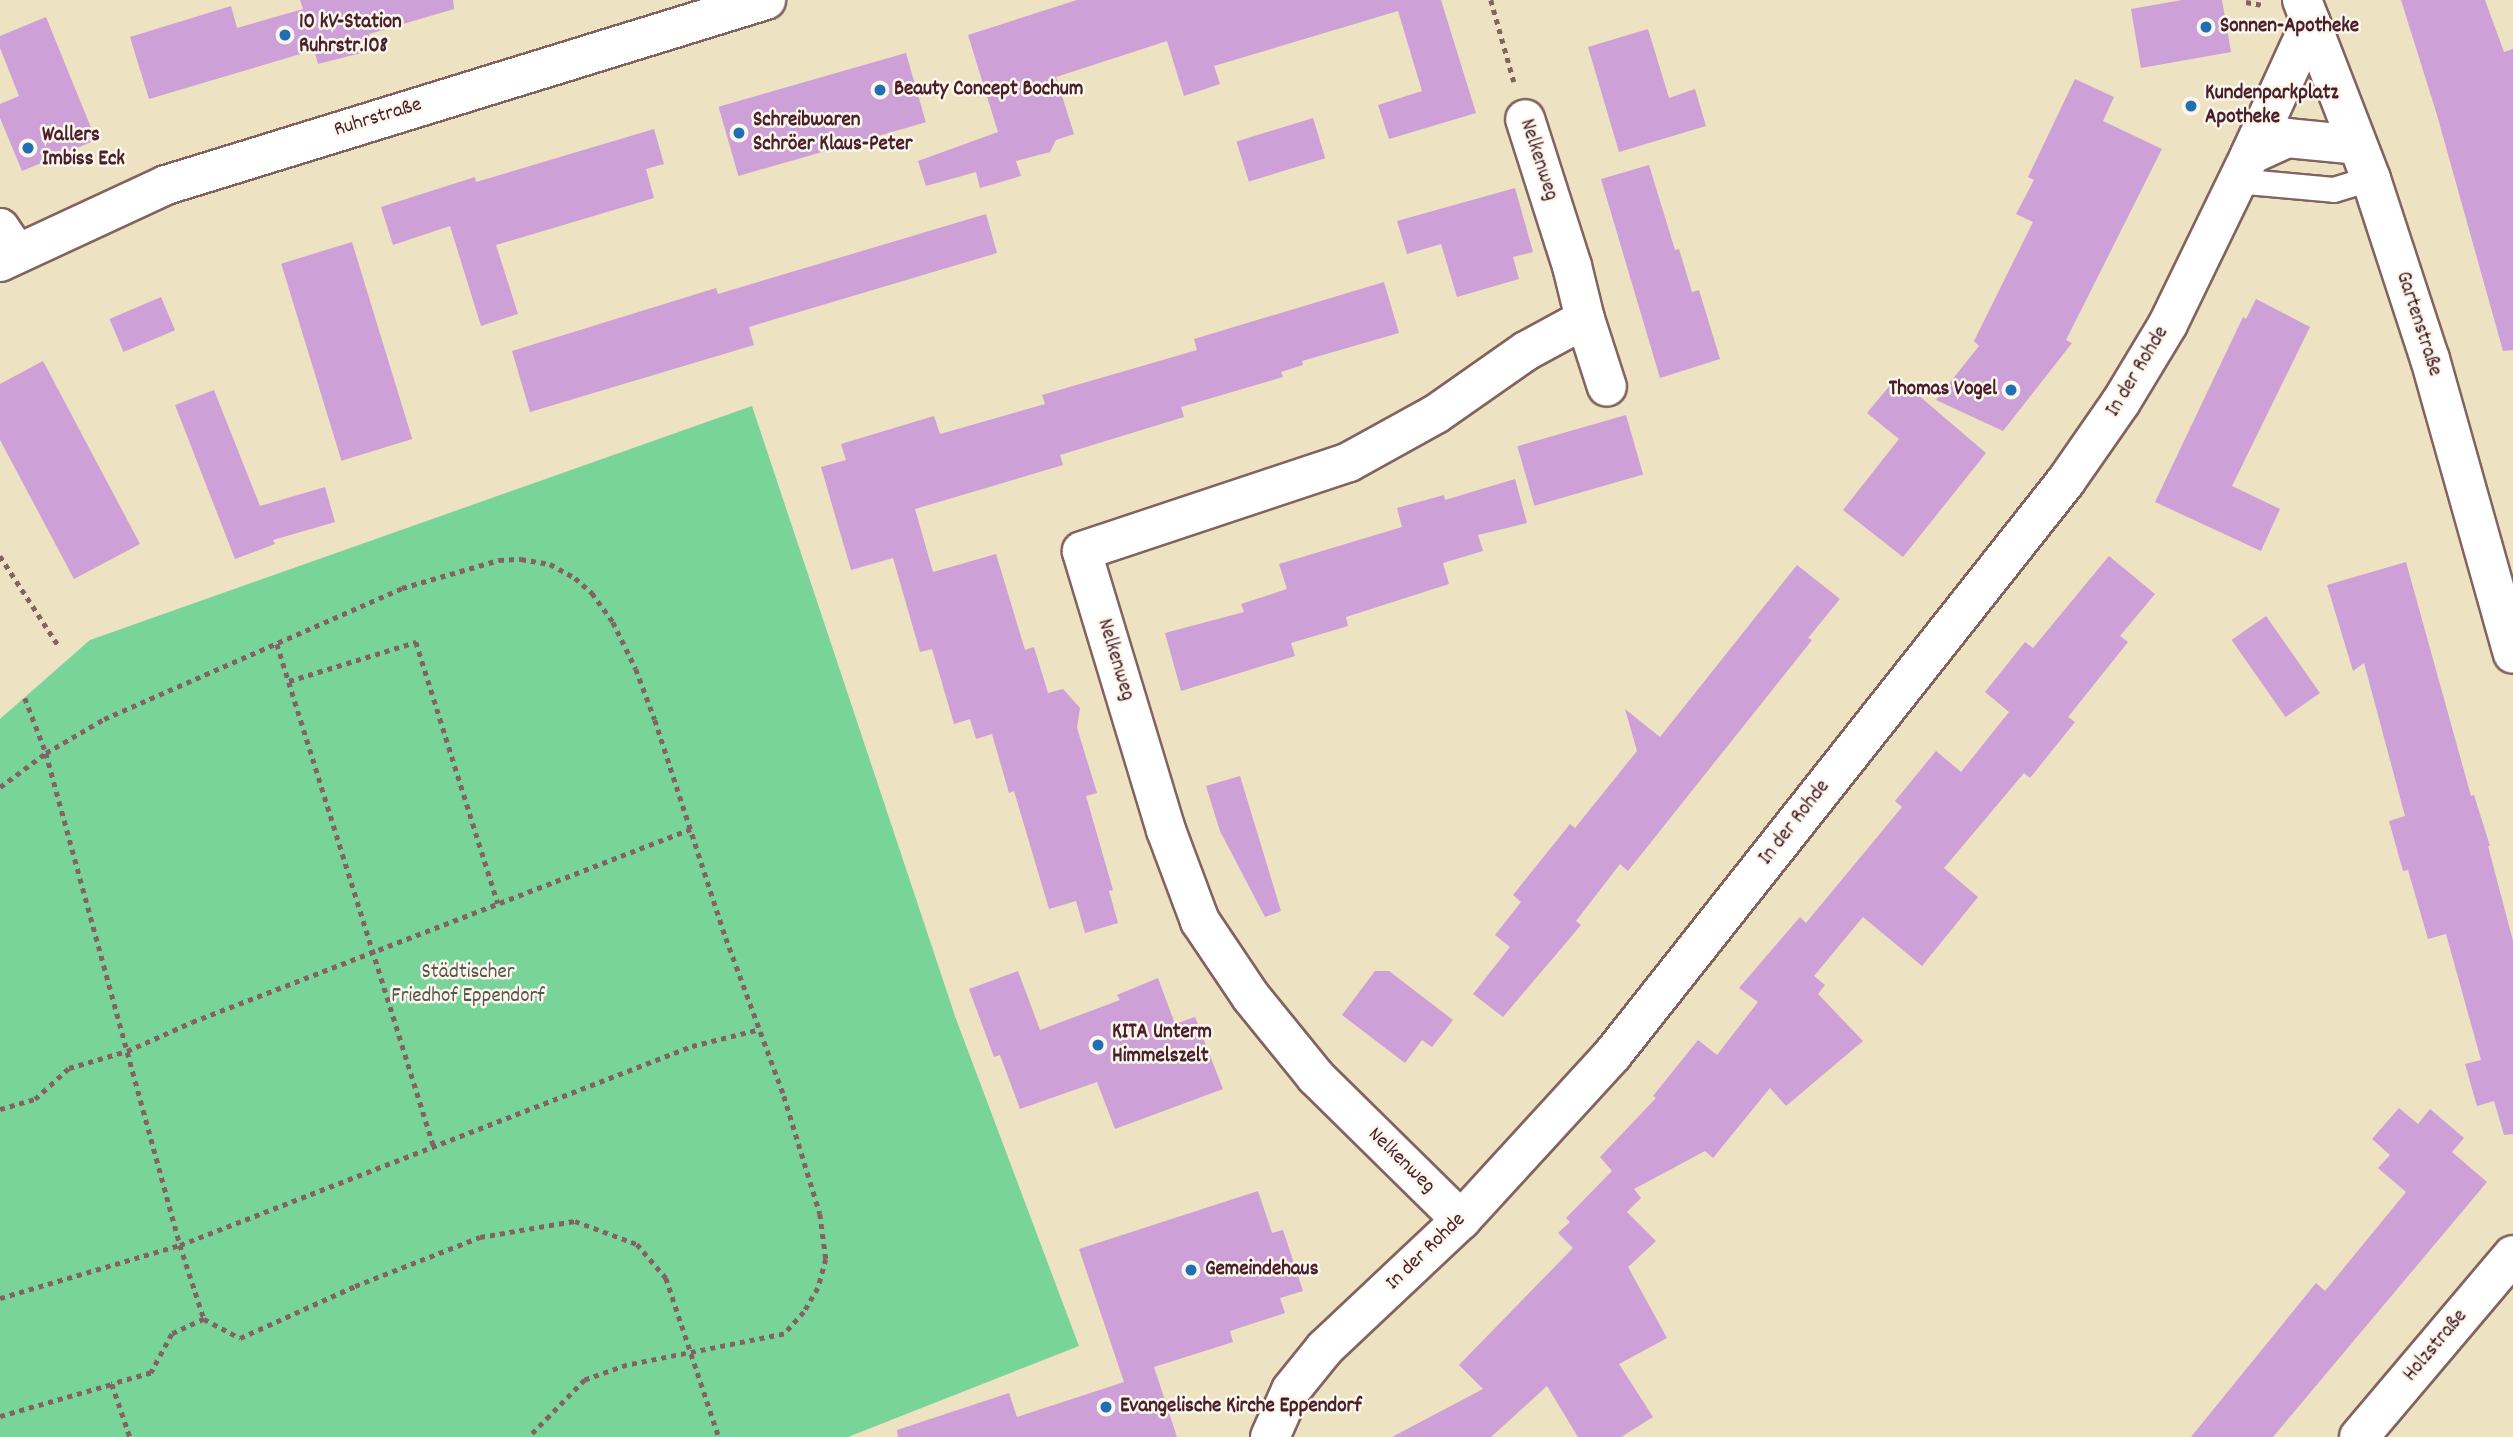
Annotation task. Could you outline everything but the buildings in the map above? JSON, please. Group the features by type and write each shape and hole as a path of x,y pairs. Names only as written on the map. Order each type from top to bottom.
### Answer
{"street":[{"name":"Ruhrstraße","path":"5,248 166,185 766,0"},
{"name":"Gartenstraße","path":"2306,11 2364,162 2430,359 2513,654"},
{"name":"In der Rohde","path":"1270,1437 1291,1390 1325,1348 1461,1220 1613,1054 2066,481 2122,402 2168,324 2243,168 2306,11"},
{"name":"Nelkenweg","path":"1525,119 1607,387"},
{"path":"2243,168 2287,138 2364,162"},
{"name":"Nelkenweg","path":"1461,1220 1316,1077 1251,997 1200,921 1166,830 1082,551 1349,462 1436,414 1526,351 1585,319"},
{"name":"Holzstraße","path":"2359,1437 2513,1255"}],"path":[{"name":"Nelkenweg","path":"1491,0 1525,119"},
{"path":"0,556 58,645"},
{"path":"0,787 46,753 104,719 402,587 499,560 521,559 550,564 575,578 593,593 613,622 646,695 820,1214 826,1259 818,1287 804,1312 784,1334 626,1366 585,1380 529,1437"},
{"path":"289,681 416,642 498,903"},
{"path":"277,643 376,951 434,1147"},
{"path":"25,698 46,753 180,1245 204,1320 240,1338 355,1286 480,1237 575,1220 637,1244 666,1278 719,1437"},
{"path":"0,1110 35,1099 69,1068 127,1051 691,828"},
{"path":"0,1298 180,1245 692,1046 760,1029"},
{"path":"0,1416 151,1373 172,1334 204,1320"},
{"path":"112,1384 130,1437"}],"green space":[{"name":"Städtischer Friedhof Eppendorf","path":"752,406 956,1019 1079,1346 848,1437 0,1437 0,719 90,640"}],"place":[{"name":"Sonnen-Apotheke","path":"2206,27"},
{"name":"10 kV-Station Ruhrstr.108","path":"285,35"},
{"name":"Beauty Concept Bochum","path":"880,90"},
{"name":"Kundenparkplatz Apotheke","path":"2191,106"},
{"name":"Schreibwaren Schröer Klaus-Peter","path":"739,133"},
{"name":"Wallers Imbiss Eck","path":"28,148"},
{"name":"Thomas Vogel","path":"2011,390"},
{"name":"KITA Unterm Himmelszelt","path":"1098,1045"},
{"name":"Gemeindehaus","path":"1191,1270"},
{"name":"Evangelische Kirche Eppendorf","path":"1106,1407"}]}
